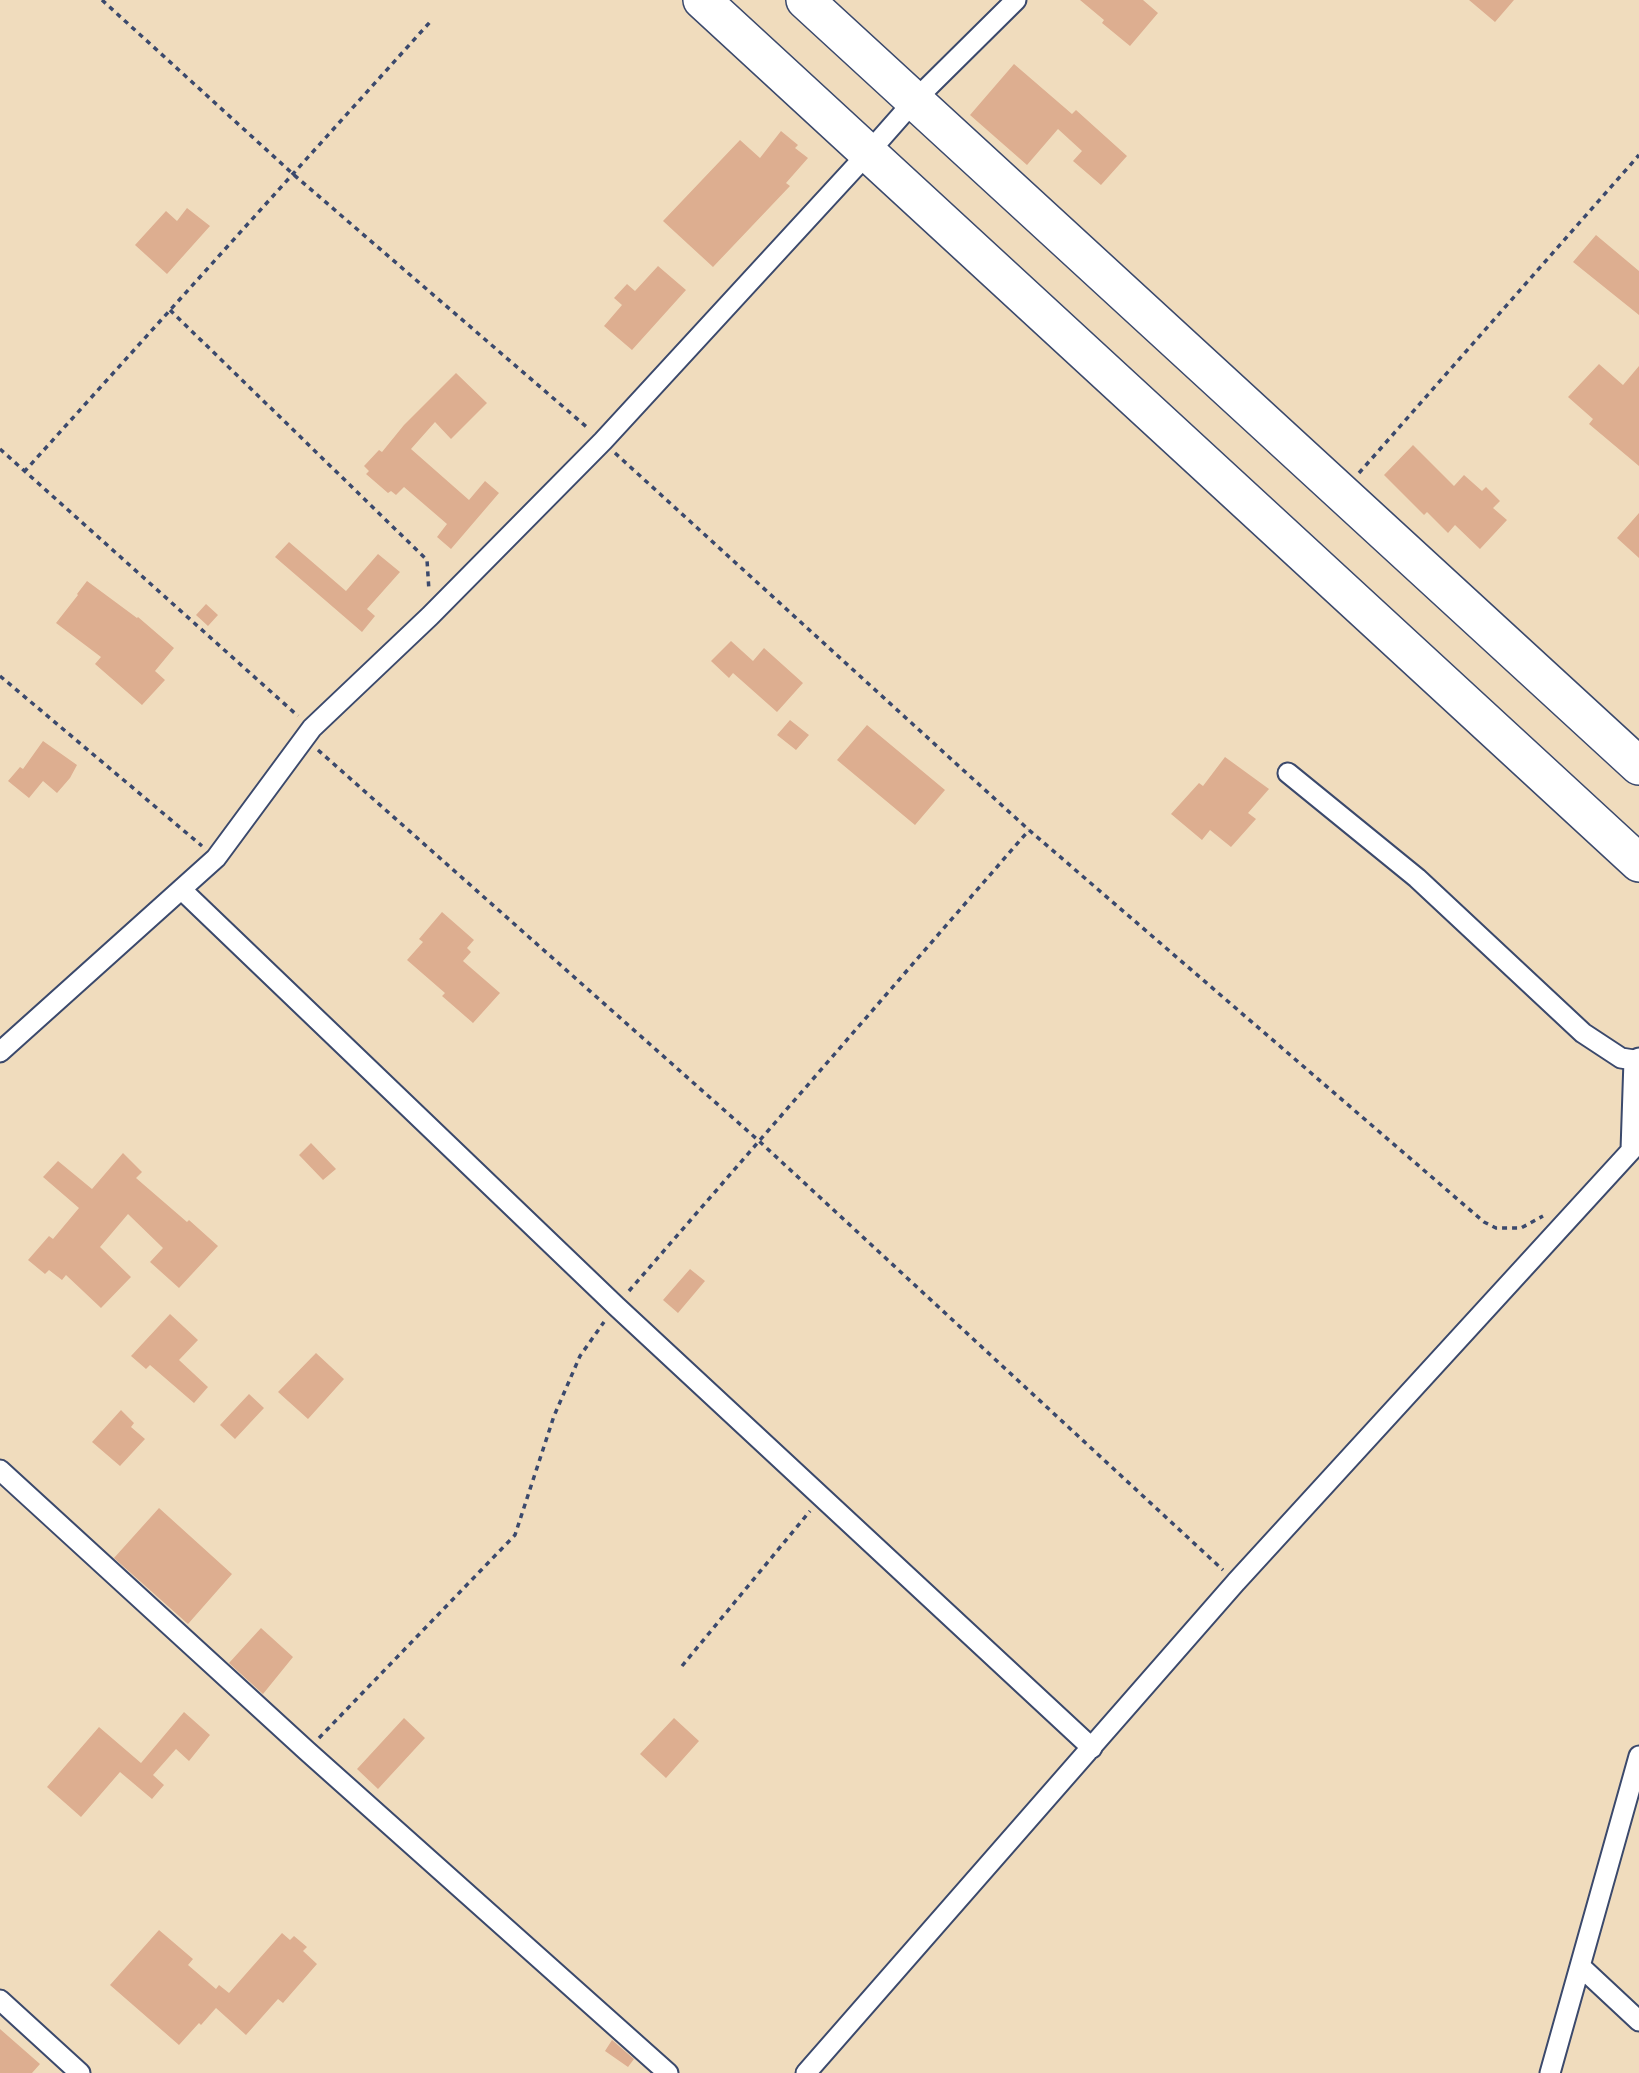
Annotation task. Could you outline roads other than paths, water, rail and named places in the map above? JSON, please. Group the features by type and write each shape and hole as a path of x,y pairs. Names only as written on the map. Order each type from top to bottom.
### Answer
{"highway":[{"path":"702,0 1639,863"},
{"path":"822,6 914,101 1639,766"}],"street":[{"path":"0,1052 216,858 312,728 430,616 603,441 914,101 1016,0"},
{"path":"806,2073 1236,1582 1635,1146 1637,1059 1621,1058 1583,1033 1417,878 1288,774"},
{"path":"182,890 616,1306 1092,1748"},
{"path":"0,1469 306,1751 668,2073"},
{"path":"1550,2073 1639,1756"},
{"path":"1580,1966 1639,2021"},
{"path":"0,2000 80,2073"}]}
